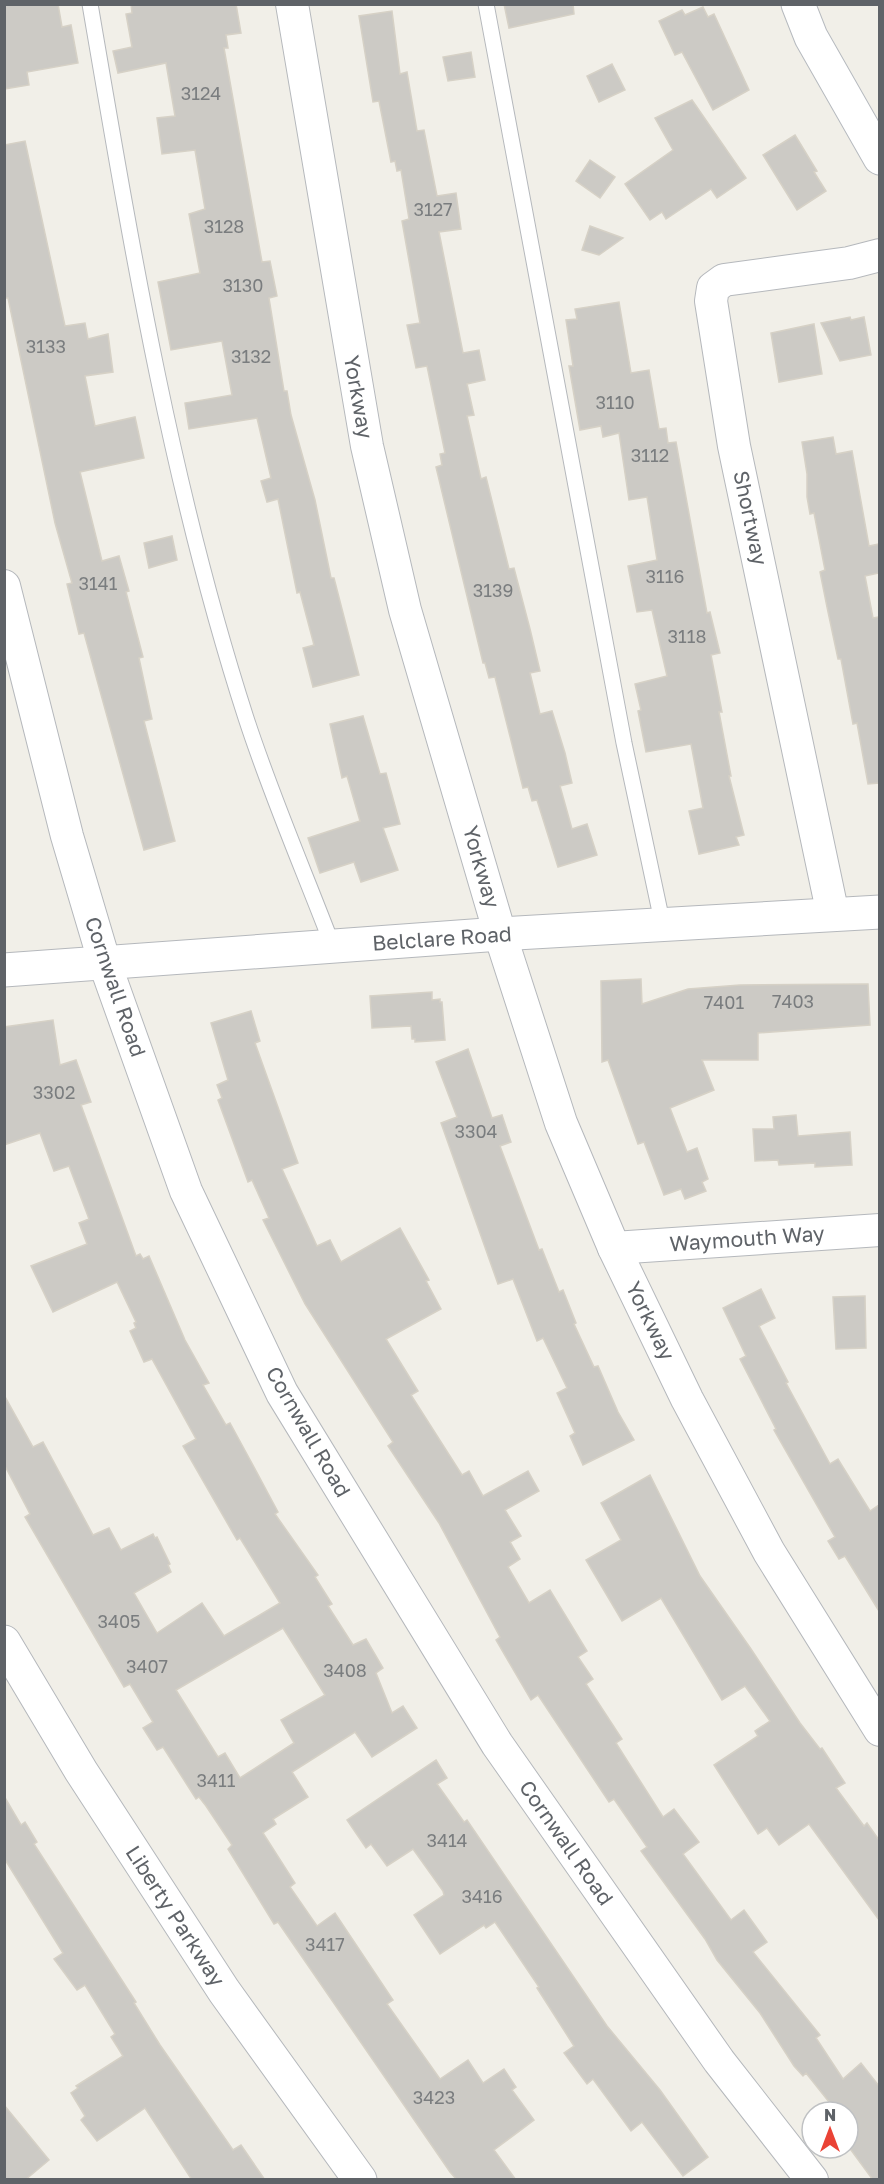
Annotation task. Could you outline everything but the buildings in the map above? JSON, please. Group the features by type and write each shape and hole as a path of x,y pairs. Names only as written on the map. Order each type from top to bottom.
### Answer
{"street":[{"name":"Yorkway","path":"292,4 367,446 405,610 500,934 561,1123 614,1248 687,1398 770,1552 879,1731"},
{"path":"798,4 811,37 879,158"},
{"name":"Shortway","path":"833,915 734,446 711,301 713,288 724,280 849,263 879,255"},
{"name":"Cornwall Road","path":"4,586 67,836 105,964 186,1191 282,1393 497,1744 719,2061 812,2180"},
{"name":"Belclare Road","path":"4,970 500,934 879,912"},
{"name":"Waymouth Way","path":"614,1248 879,1230"},
{"name":"Liberty Parkway","path":"4,1642 81,1771 224,1991 360,2180"}],"lane":[{"path":"90,4 129,233 177,466 202,564 246,719 333,947"},
{"path":"486,4 622,732 663,926"}]}
